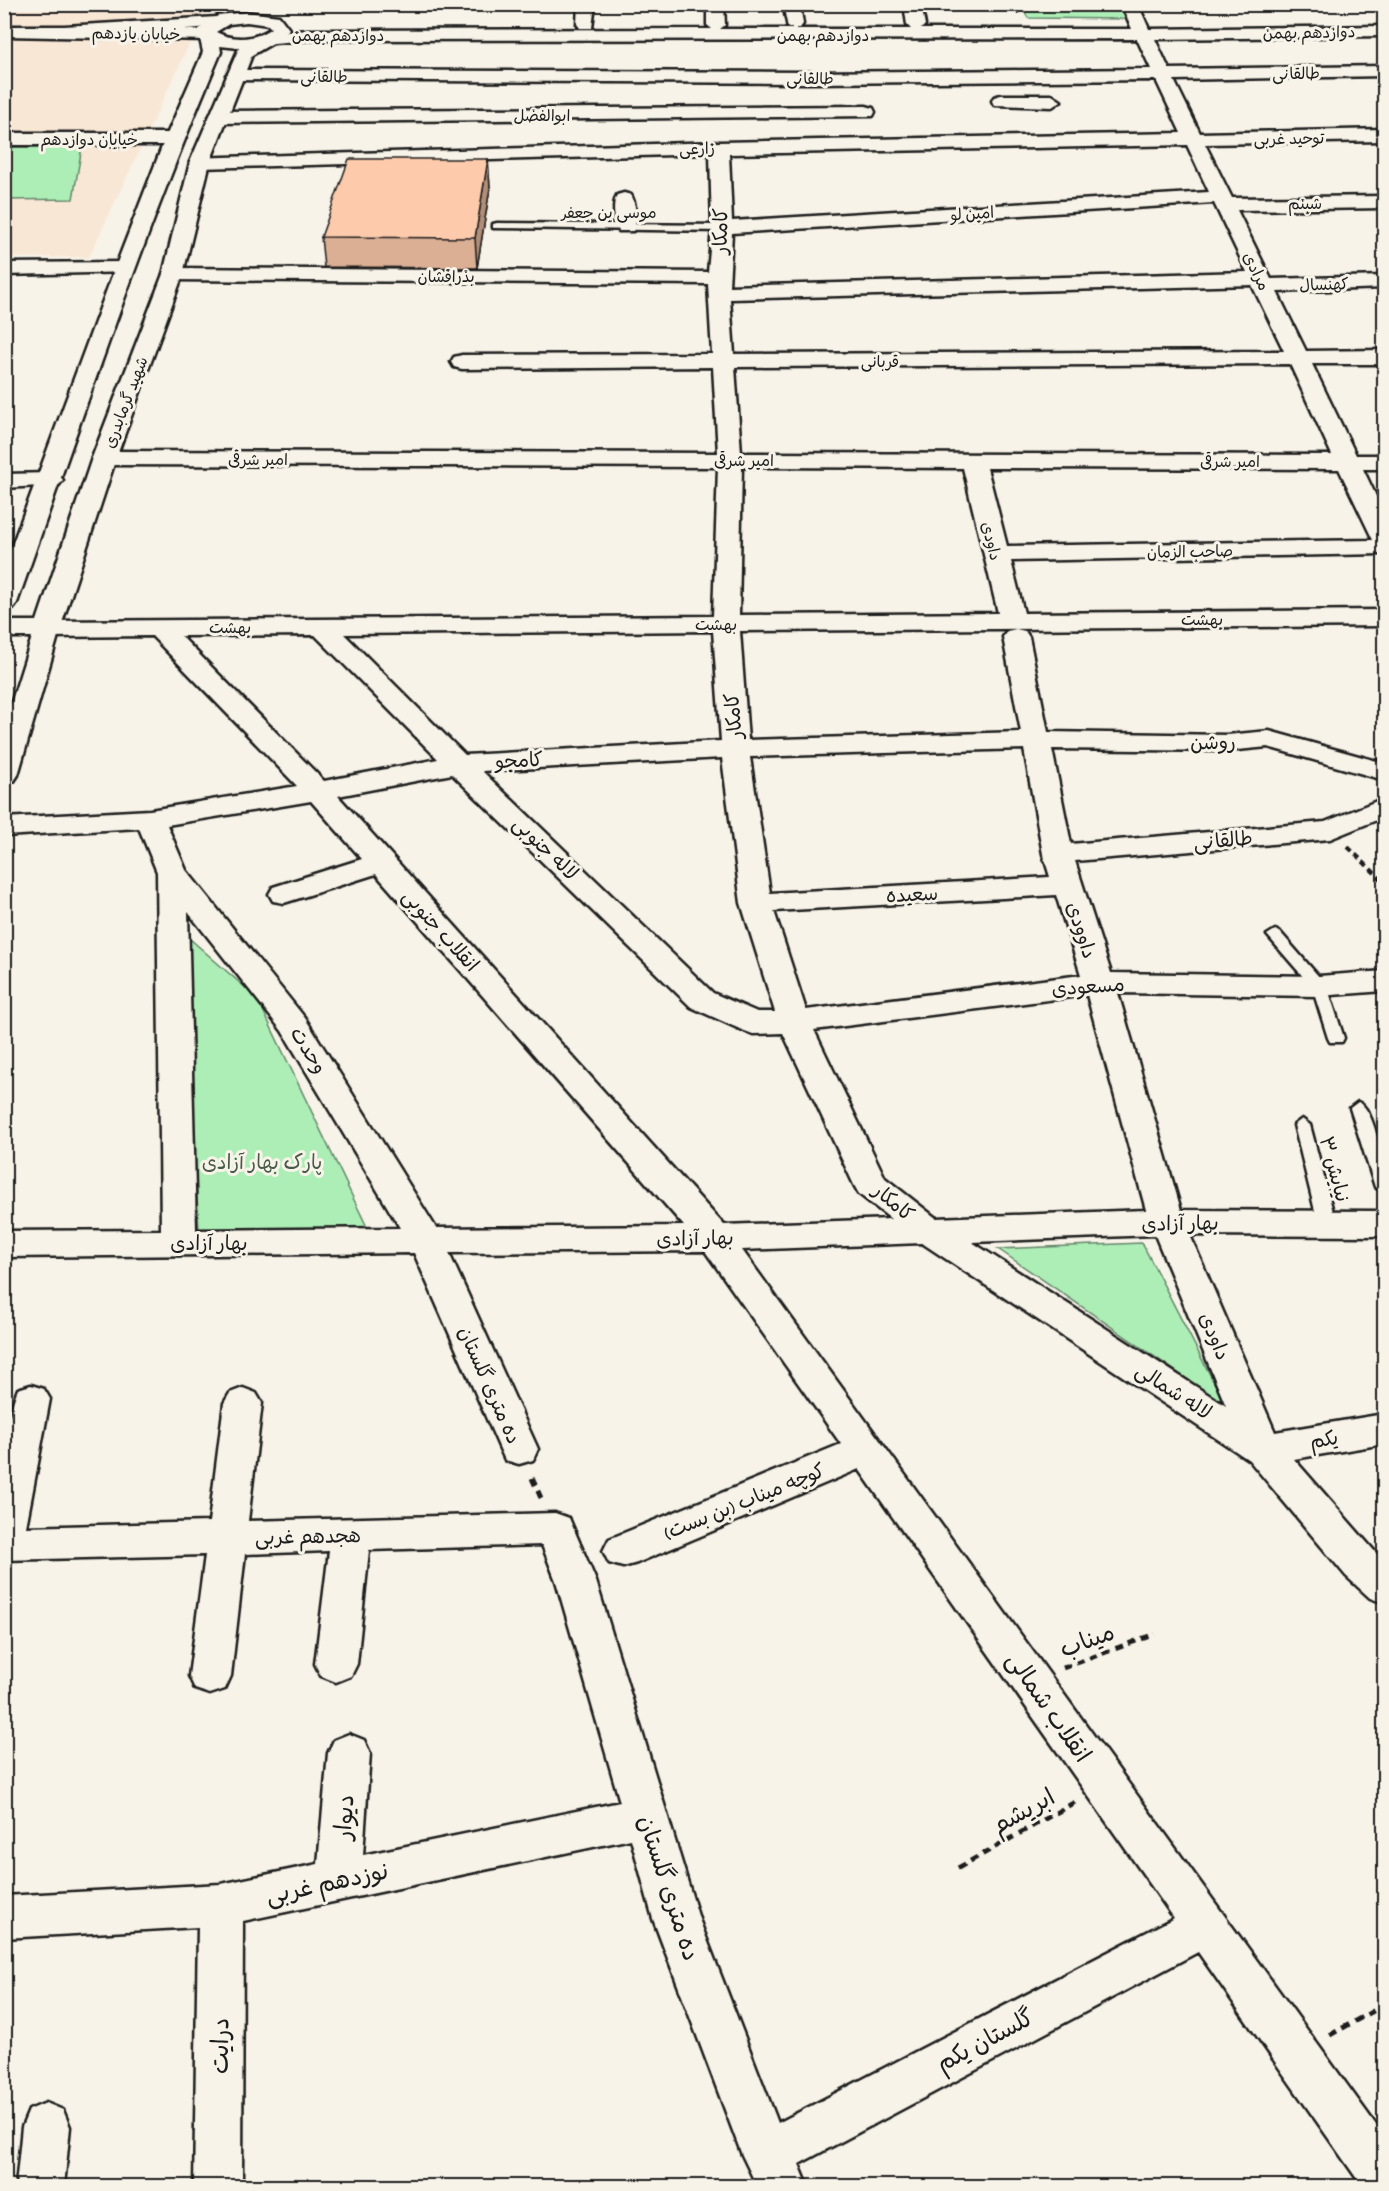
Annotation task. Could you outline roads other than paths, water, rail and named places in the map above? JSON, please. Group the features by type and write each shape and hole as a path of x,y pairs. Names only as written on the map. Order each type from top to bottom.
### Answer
{"street":[{"path":"4,603 51,480 125,268 174,139 212,52 213,28 241,4"},
{"path":"586,24 587,4"},
{"path":"715,4 716,25"},
{"path":"791,4 794,24"},
{"path":"912,4 916,25"},
{"name":"مرادی","path":"1130,4 1384,538"},
{"name":"دوازدهم بهمن","path":"213,28 271,12 312,26 794,24 1384,31"},
{"name":"شهید گرمابدری","path":"4,775 46,629 104,458 173,274 200,162 249,46 280,29 271,12"},
{"name":"دوازدهم بهمن","path":"213,28 230,42 308,35 762,35 1384,23"},
{"name":"خیابان یازدهم","path":"4,31 213,28"},
{"path":"762,35 771,78 770,113"},
{"name":"طالقانی","path":"236,75 771,78 1163,76 1384,70"},
{"path":"1001,101 1054,107 1045,76"},
{"path":"928,77 934,99"},
{"name":"ابوالفضل","path":"218,117 866,112"},
{"name":"توحید غربی","path":"1194,140 1384,135"},
{"name":"خیابان دوازدهم","path":"4,139 174,139"},
{"name":"زارعی","path":"200,162 719,148 1194,140"},
{"name":"کامکار","path":"719,148 722,228 720,286 730,460 726,624 735,749 756,903 794,1022 871,1185 931,1232"},
{"path":"624,199 626,227"},
{"name":"شبنم","path":"1223,200 1384,202"},
{"name":"امین لو","path":"722,228 1223,200"},
{"path":"6,272 125,268"},
{"name":"بذرافشان","path":"173,274 720,286"},
{"path":"720,286 1262,282"},
{"name":"کهنسال","path":"1262,282 1384,282"},
{"name":"قربانی","path":"462,362 1384,357"},
{"name":"امیر شرقی","path":"104,458 1384,462"},
{"name":"داودی","path":"973,461 1015,629 1037,740"},
{"path":"4,481 51,480"},
{"name":"صاحب الزمان","path":"996,554 1384,547"},
{"name":"بهشت","path":"4,629 726,624 1015,629 1384,618"},
{"name":"لاله جنوبی","path":"322,627 458,764 702,1000 753,1023 794,1022"},
{"name":"انقلاب جنوبی","path":"159,628 318,792 715,1238"},
{"name":"روشن","path":"1037,740 1227,743 1269,739 1384,772"},
{"name":"کامجو","path":"4,827 150,819 318,792 458,764 735,749 1037,740"},
{"name":"داوودی","path":"1037,740 1058,854 1099,982 1167,1222"},
{"name":"طالقانی","path":"1058,854 1330,830 1384,807"},
{"name":"وحدت","path":"150,819 172,872 294,1024 426,1241"},
{"path":"284,894 381,863"},
{"name":"وحدت","path":"172,872 179,1243"},
{"name":"سعیده","path":"756,903 1068,885"},
{"name":"مسعودی","path":"794,1022 1099,982 1319,986 1384,981"},
{"name":"داودی","path":"1167,1222 1263,1449"},
{"name":"بهار آزادی","path":"4,1244 715,1238 1167,1222 1384,1223"},
{"name":"لاله شمالی","path":"931,1232 1263,1449 1376,1570"},
{"name":"انقلاب شمالی","path":"715,1238 1384,2176"},
{"name":"ده متری گلستان","path":"426,1241 519,1449"},
{"path":"4,1542 31,1399"},
{"path":"210,1676 243,1403"},
{"name":"یکم","path":"1263,1449 1384,1429"},
{"name":"کوچه میناب (بن بست)","path":"623,1551 866,1450"},
{"name":"هجدهم غربی","path":"4,1542 555,1529 576,1581"},
{"path":"336,1664 351,1535"},
{"name":"ده متری گلستان","path":"576,1581 676,1919 775,2171"},
{"name":"دیوار","path":"339,1880 349,1753"},
{"name":"نوزدهم غربی","path":"4,1917 221,1905 644,1816"},
{"name":"درایت","path":"218,2187 221,1905"},
{"name":"گلستان یکم","path":"775,2171 1204,1925"},
{"path":"40,2187 46,2127"}],"lane":[{"name":"موسی بن جعفر","path":"497,226 722,228"},
{"path":"1275,935 1319,986 1336,1038"},
{"path":"1358,1108 1384,1187"},
{"name":"نیایش ۳","path":"1302,1125 1327,1223"}],"park label":[{"name":"پارک بهار آزادی","path":"262,1162"}]}
